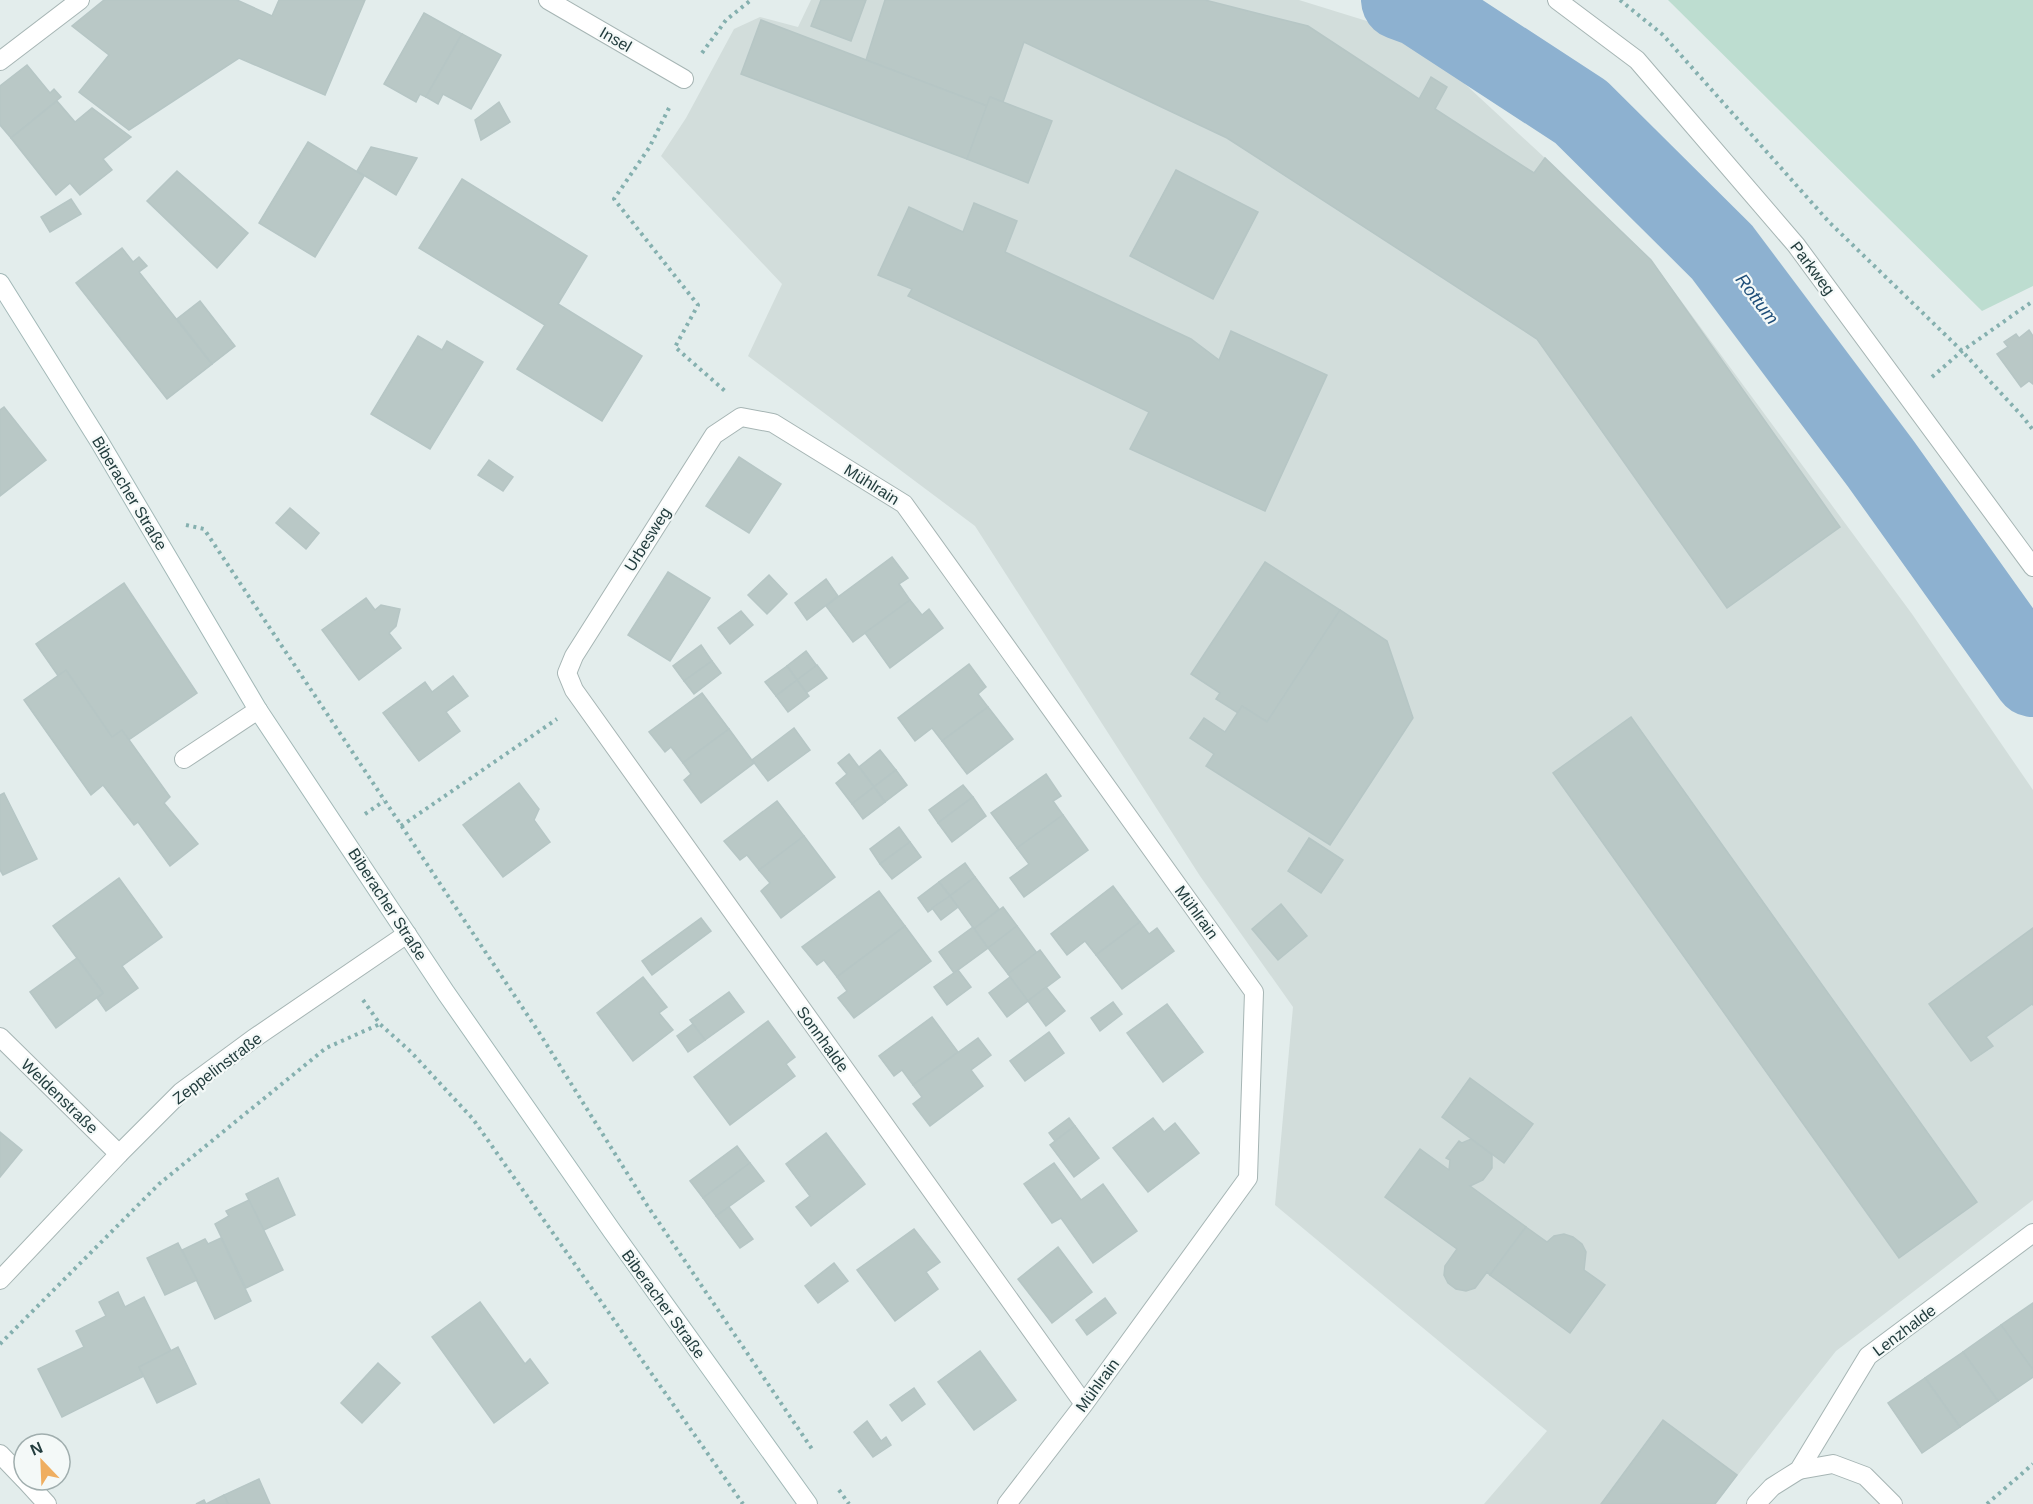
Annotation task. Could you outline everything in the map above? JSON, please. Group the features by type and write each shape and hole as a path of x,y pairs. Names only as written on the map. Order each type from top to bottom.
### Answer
{"street":[{"path":"0,62 80,0"},
{"name":"Insel","path":"548,0 684,79"},
{"name":"Parkweg","path":"1557,0 1637,60 1797,245 2033,567"},
{"name":"Biberacher Straße","path":"0,283 99,441 258,710 446,993 612,1231 808,1504"},
{"name":"Urbesweg","path":"567,673 574,656 714,435 741,417"},
{"name":"Mühlrain","path":"741,417 773,423 904,504 1254,992 1248,1178 1084,1404 1007,1504"},
{"name":"Sonnhalde","path":"567,673 574,690 1084,1404"},
{"path":"184,759 258,710"},
{"name":"Zeppelinstraße","path":"0,1280 181,1092 253,1039 407,934"},
{"name":"Weldenstraße","path":"0,1037 119,1154"},
{"name":"Lenzhalde","path":"1756,1504 1772,1487 1799,1470 1868,1356 2031,1239"},
{"path":"0,1454 12,1467"},
{"path":"1799,1470 1833,1464 1865,1476 1893,1504"},
{"path":"36,1492 47,1504"}],"path":[{"path":"1620,0 1663,35 1829,222 1962,351 2033,430"},
{"path":"649,148 614,199 698,305 675,346 725,392 741,417"},
{"path":"1909,397 1962,351 2033,302"},
{"path":"204,529 540,1034 647,1205 816,1456"},
{"path":"401,826 583,702"},
{"path":"0,1344 159,1184 326,1048 380,1024 411,1052 473,1119 744,1504"},
{"path":"1987,1504 2033,1464"},
{"path":"836,1485 849,1504"}],"shaded area":[{"path":"811,0 1299,0 1412,35 1651,260 1912,614 2033,790 2033,1200 1836,1351 1715,1504 1484,1504 1547,1431 1275,1205 1293,1007 1200,876 975,526 748,356 782,284 661,156 686,118 734,29 760,17 798,27"}],"green space":[{"path":"1668,0 2033,0 2033,286 1982,311"}],"building":[{"path":"104,0 237,0 272,16 279,0 365,0 325,95 239,58 129,130 79,92 109,55 72,26"},
{"path":"821,0 866,0 851,41 811,26"},
{"path":"885,0 1205,0 1308,26 1419,99 1431,77 1447,87 1435,109 1534,173 1545,158 1651,260 1840,527 1727,608 1537,339 1227,138 1024,42 1003,102 990,97 987,106 866,60"},
{"path":"424,13 462,34 426,97 420,94 416,102 384,84"},
{"path":"761,20 987,106 967,159 741,74"},
{"path":"462,34 501,55 471,109 443,94 438,104 426,97"},
{"path":"27,65 50,93 54,89 61,97 11,138 0,125 0,86"},
{"path":"990,97 1052,121 1028,183 967,159"},
{"path":"57,101 75,122 92,108 131,137 103,159 112,170 80,195 70,183 56,195 11,138"},
{"path":"499,102 510,122 481,140 475,120"},
{"path":"308,142 364,176 315,257 259,223"},
{"path":"371,147 417,158 396,195 357,171"},
{"path":"1176,170 1258,212 1213,299 1130,256"},
{"path":"177,171 248,233 217,268 147,201"},
{"path":"462,179 587,256 558,304 642,356 602,421 517,369 545,325 419,248"},
{"path":"71,199 81,214 50,232 41,217"},
{"path":"974,203 1017,221 1005,252 1191,339 1219,360 1231,331 1327,375 1265,511 1130,449 1149,412 908,296 912,289 878,275 909,207 963,232"},
{"path":"122,248 133,262 139,257 147,266 139,272 212,364 167,399 76,283"},
{"path":"200,301 235,346 212,364 177,319"},
{"path":"2029,330 2033,336 2033,384 2029,381 2021,387 1997,354 2008,347 2004,342 2016,334 2019,338"},
{"path":"418,336 442,350 447,341 483,362 430,449 371,414"},
{"path":"4,407 46,460 0,496 0,410"},
{"path":"739,457 781,484 749,533 706,506"},
{"path":"489,460 513,477 503,491 478,475"},
{"path":"290,508 319,533 306,549 276,523"},
{"path":"892,557 908,578 899,584 910,600 853,642 826,606"},
{"path":"1265,562 1340,610 1267,722 1242,706 1238,713 1216,699 1220,693 1191,674"},
{"path":"668,572 710,598 670,661 628,635"},
{"path":"769,575 787,594 767,614 748,595"},
{"path":"826,579 838,596 807,620 795,603"},
{"path":"124,583 197,693 111,752 36,644"},
{"path":"366,598 375,610 381,605 400,609 396,626 389,633 401,648 359,680 322,630"},
{"path":"910,600 922,615 929,609 943,628 890,668 865,633"},
{"path":"1340,610 1387,641 1413,718 1330,845 1206,766 1214,754 1190,738 1204,718 1225,732 1242,706 1267,722"},
{"path":"741,611 753,625 730,644 718,628"},
{"path":"701,645 712,661 684,681 673,666"},
{"path":"806,651 817,666 797,680 787,666"},
{"path":"712,661 721,673 694,694 684,681"},
{"path":"969,664 986,687 978,694 988,707 942,741 932,728 915,741 898,718"},
{"path":"817,665 827,678 806,693 797,680"},
{"path":"787,666 797,680 776,696 765,682"},
{"path":"66,670 112,737 122,730 170,797 164,803 198,844 170,866 138,822 134,825 103,785 91,795 24,700"},
{"path":"453,676 468,696 446,712 460,731 419,761 383,713 425,682 432,692"},
{"path":"797,680 809,696 788,712 776,696"},
{"path":"702,693 729,729 683,763 671,747 665,752 649,732"},
{"path":"988,707 1013,739 967,774 942,741"},
{"path":"1631,717 1977,1202 1899,1258 1553,773"},
{"path":"794,728 810,750 768,781 752,760"},
{"path":"729,729 754,763 701,803 684,780 691,774 683,763"},
{"path":"880,750 896,770 874,787 859,767"},
{"path":"849,754 874,787 852,804 836,783 847,774 838,763"},
{"path":"896,770 907,785 885,802 874,787"},
{"path":"1046,774 1061,796 1053,801 1063,815 1017,848 991,813"},
{"path":"519,783 539,809 534,820 550,842 503,877 463,825"},
{"path":"963,785 973,797 938,823 929,810"},
{"path":"874,787 885,802 863,819 852,804"},
{"path":"4,793 37,859 3,875 0,870 0,795"},
{"path":"973,797 986,816 952,842 938,823"},
{"path":"777,801 804,836 759,870 747,855 740,860 724,841"},
{"path":"1063,815 1088,850 1024,897 1010,878 1029,864 1017,848"},
{"path":"899,827 910,842 880,864 870,849"},
{"path":"804,836 835,877 781,918 761,891 770,883 759,870"},
{"path":"1309,838 1343,860 1321,893 1288,871"},
{"path":"910,842 921,857 892,879 880,864"},
{"path":"965,863 975,877 950,896 939,882"},
{"path":"975,877 999,909 974,929 950,896"},
{"path":"119,878 162,937 122,966 138,988 106,1011 97,998 103,993 53,926"},
{"path":"939,882 950,896 928,912 918,898"},
{"path":"1113,886 1140,922 1096,955 1085,941 1067,955 1051,934"},
{"path":"879,891 905,926 837,977 824,960 817,965 802,947"},
{"path":"950,896 958,907 941,920 932,908"},
{"path":"1281,904 1307,936 1278,960 1252,929"},
{"path":"1003,907 1017,926 988,948 974,929"},
{"path":"701,918 711,931 652,975 642,961"},
{"path":"1140,922 1149,934 1157,928 1174,951 1122,989 1096,955"},
{"path":"905,926 931,961 854,1018 838,998 847,991 837,977"},
{"path":"1017,926 1037,953 1008,974 988,948"},
{"path":"973,927 988,948 954,973 939,952"},
{"path":"2033,928 2033,1005 1986,1037 1993,1046 1971,1061 1929,1004"},
{"path":"1040,950 1060,977 1028,1001 1008,974"},
{"path":"77,958 103,993 56,1028 30,992"},
{"path":"958,970 971,987 947,1005 934,987"},
{"path":"643,977 667,1007 659,1013 673,1030 633,1061 597,1013"},
{"path":"1010,977 1028,1001 1007,1017 989,993"},
{"path":"1046,987 1065,1011 1046,1026 1028,1001"},
{"path":"729,992 744,1012 705,1040 690,1020"},
{"path":"1113,1002 1122,1014 1100,1031 1091,1018"},
{"path":"1167,1004 1203,1052 1163,1082 1127,1033"},
{"path":"932,1017 958,1052 913,1085 902,1070 894,1076 879,1056"},
{"path":"768,1021 795,1057 786,1064 795,1076 730,1125 694,1077"},
{"path":"693,1024 705,1040 688,1052 677,1036"},
{"path":"1049,1032 1064,1053 1025,1081 1010,1061"},
{"path":"978,1038 991,1055 971,1070 983,1086 930,1126 913,1104 922,1097 913,1085"},
{"path":"1470,1078 1533,1124 1504,1163 1442,1117"},
{"path":"1069,1118 1075,1126 1055,1141 1049,1133"},
{"path":"1153,1118 1164,1132 1175,1123 1199,1153 1148,1192 1113,1148"},
{"path":"1075,1126 1099,1158 1074,1177 1050,1145"},
{"path":"0,1132 22,1150 0,1177"},
{"path":"826,1133 865,1184 811,1226 796,1207 810,1196 786,1164"},
{"path":"1471,1139 1492,1155 1492,1168 1483,1180 1470,1186 1526,1227 1490,1275 1487,1272 1475,1288 1466,1291 1456,1289 1448,1283 1444,1275 1445,1266 1457,1249 1385,1197 1420,1149 1449,1170 1450,1160 1446,1158 1459,1141 1462,1143"},
{"path":"737,1146 750,1163 703,1198 690,1181"},
{"path":"750,1163 764,1181 716,1216 703,1198"},
{"path":"1054,1163 1081,1200 1103,1184 1137,1231 1093,1263 1061,1218 1052,1223 1024,1184"},
{"path":"278,1178 295,1215 264,1230 246,1194"},
{"path":"249,1200 283,1270 246,1288 215,1224 229,1216 226,1211"},
{"path":"729,1207 753,1239 740,1248 716,1216"},
{"path":"1526,1227 1547,1242 1554,1236 1564,1234 1573,1237 1582,1244 1586,1252 1584,1270 1605,1285 1570,1333 1490,1275"},
{"path":"914,1229 940,1262 926,1272 938,1289 895,1321 857,1270"},
{"path":"221,1238 251,1301 215,1319 182,1250 205,1239 208,1244"},
{"path":"178,1243 197,1280 165,1295 147,1258"},
{"path":"1058,1247 1092,1292 1052,1323 1018,1279"},
{"path":"834,1263 848,1281 818,1303 805,1286"},
{"path":"118,1292 125,1307 144,1297 171,1351 139,1367 144,1376 62,1417 38,1369 84,1347 76,1331 106,1316 99,1302"},
{"path":"1105,1298 1116,1313 1087,1335 1076,1320"},
{"path":"480,1302 525,1364 530,1359 548,1383 494,1423 432,1337"},
{"path":"2033,1303 2033,1370 2001,1325"},
{"path":"2001,1325 2033,1370 2033,1377 1998,1401 1963,1352"},
{"path":"178,1347 196,1384 157,1403 139,1367"},
{"path":"980,1351 1016,1400 974,1430 938,1382"},
{"path":"1963,1352 1998,1401 1960,1427 1925,1378"},
{"path":"378,1363 400,1383 362,1423 341,1403"},
{"path":"1925,1378 1960,1427 1922,1453 1888,1403"},
{"path":"914,1388 925,1404 902,1421 890,1405"},
{"path":"1663,1420 1737,1475 1715,1504 1601,1504"},
{"path":"867,1421 881,1441 886,1437 891,1445 873,1457 854,1432"},
{"path":"259,1479 270,1504 228,1504 224,1495"},
{"path":"224,1495 228,1504 206,1504"}],"waterway":[{"name":"Rottum","path":"1401,0 1420,7 1581,112 1722,252 1881,464 2033,677"}]}
